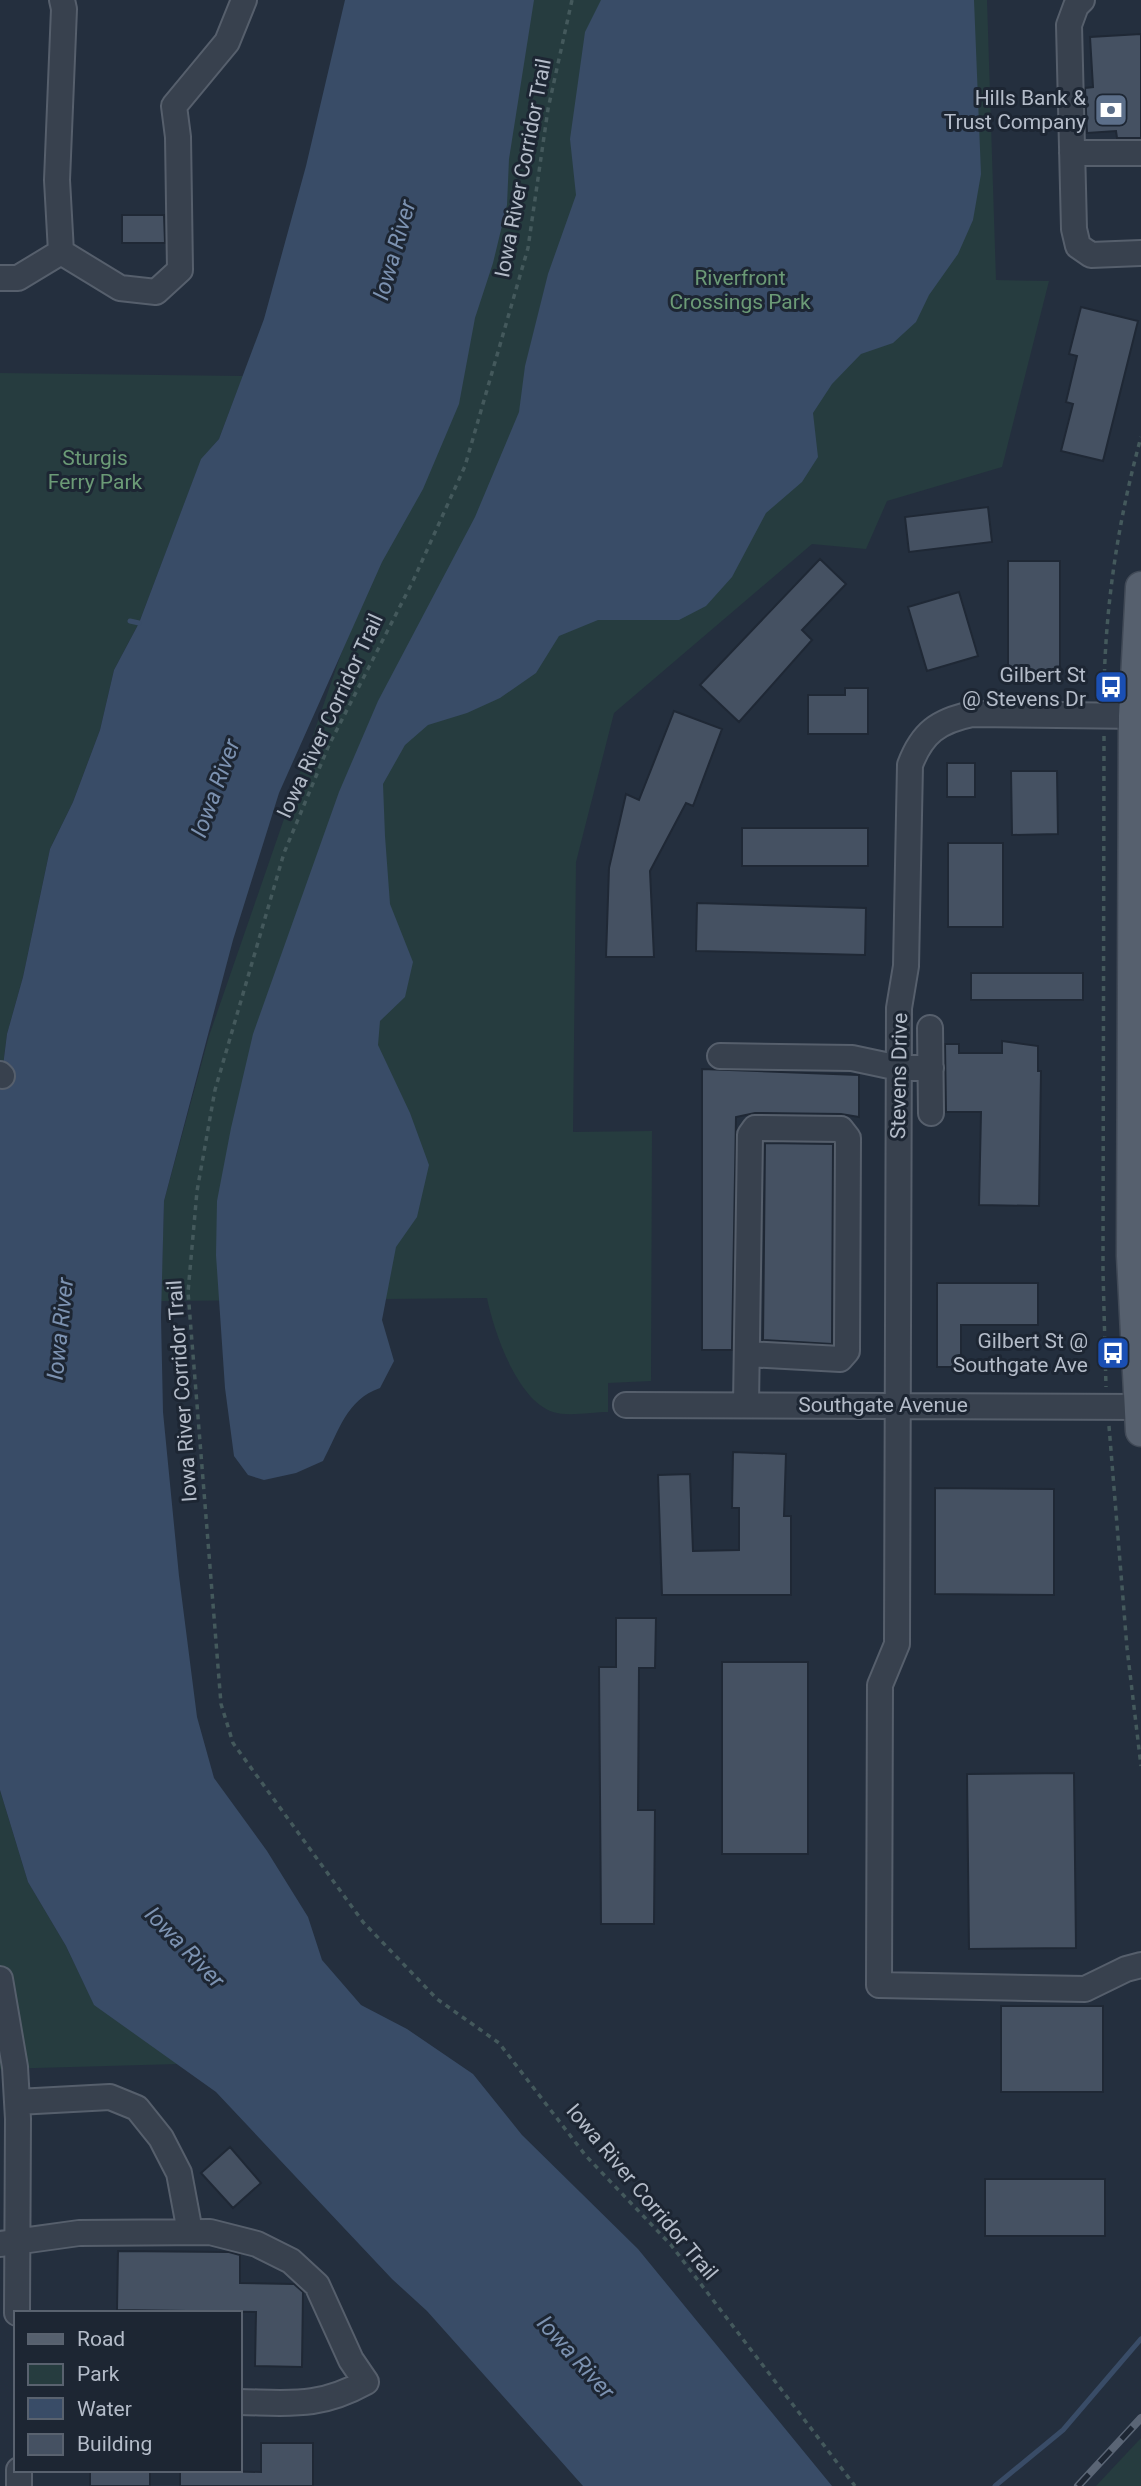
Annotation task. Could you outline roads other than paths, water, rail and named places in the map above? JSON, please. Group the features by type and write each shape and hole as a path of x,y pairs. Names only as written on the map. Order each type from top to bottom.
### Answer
{"main road":[{"path":"1140,602 1137,716 1140,1415"}],"street":[{"path":"61,252 57,180 64,9 62,0"},
{"path":"61,252 120,288 156,292 180,270 178,137 174,106 227,42 244,0"},
{"path":"1082,0 1076,6 1069,25 1074,229 1078,246 1091,256 1141,253"},
{"path":"1072,153 1141,153"},
{"path":"0,278 18,278 61,252"},
{"name":"Stevens Drive","path":"1137,716 972,714 949,718 931,728 917,746 910,765 906,966 900,1008 899,1068 897,1644 880,1685 880,1985 1085,1989 1126,1969 1141,1965"},
{"path":"930,1028 931,1113"},
{"path":"720,1056 852,1058 899,1068 931,1068"},
{"path":"747,1354 840,1359 847,1351 848,1138 841,1129 755,1128 750,1135 747,1354 747,1405"},
{"name":"Southgate Avenue","path":"626,1405 896,1405 1140,1415"},
{"path":"0,1979 15,2067 17,2102 8,2244 17,2311"},
{"path":"17,2102 110,2097 137,2108 161,2138 179,2173 190,2232"},
{"path":"8,2244 79,2233 209,2232 257,2244 291,2261 317,2285 337,2324 351,2360 366,2382 342,2395 317,2403 242,2402"}],"water":[{"name":"Iowa River","path":"345,0 534,0 509,159 507,205 493,263 475,318 459,404 423,489 382,562 279,793 233,940 164,1201 161,1317 163,1412 179,1576 197,1717 214,1778 267,1851 308,1917 322,1960 361,2005 407,2029 473,2074 522,2135 638,2249 832,2486 583,2486 427,2311 392,2279 216,2092 94,2005 66,1946 28,1882 0,1790 0,1090 7,1034 23,977 50,849 73,802 100,730 114,670 139,623 201,459 219,439 264,319 306,166"},
{"path":"601,0 974,0 981,174 973,220 958,254 929,295 916,322 893,343 861,354 832,384 813,413 818,457 802,482 766,513 732,577 706,606 679,620 598,620 559,636 536,673 500,698 467,713 428,725 405,745 383,784 390,904 413,962 405,997 380,1021 378,1045 410,1113 429,1165 417,1217 396,1247 382,1320 394,1361 380,1388 368,1393 351,1408 323,1461 296,1473 264,1480 248,1475 234,1456 225,1388 216,1255 217,1201 231,1128 253,1034 339,792 378,701 475,517 519,412 525,366 548,274 576,195 570,139 585,32"}],"waterway":[{"path":"130,621 139,623"},
{"path":"995,2486 1063,2430 1141,2339"}],"railway":[{"path":"1078,2486 1141,2418"}],"place":[{"name":"Hills Bank & Trust Company","path":"1111,110"},
{"name":"Gilbert St @ Stevens Dr","path":"1111,687"},
{"name":"Gilbert St @ Southgate Ave","path":"1113,1353"}],"park label":[{"name":"Riverfront Crossings Park","path":"740,290"},
{"name":"Sturgis Ferry Park","path":"95,470"}]}
